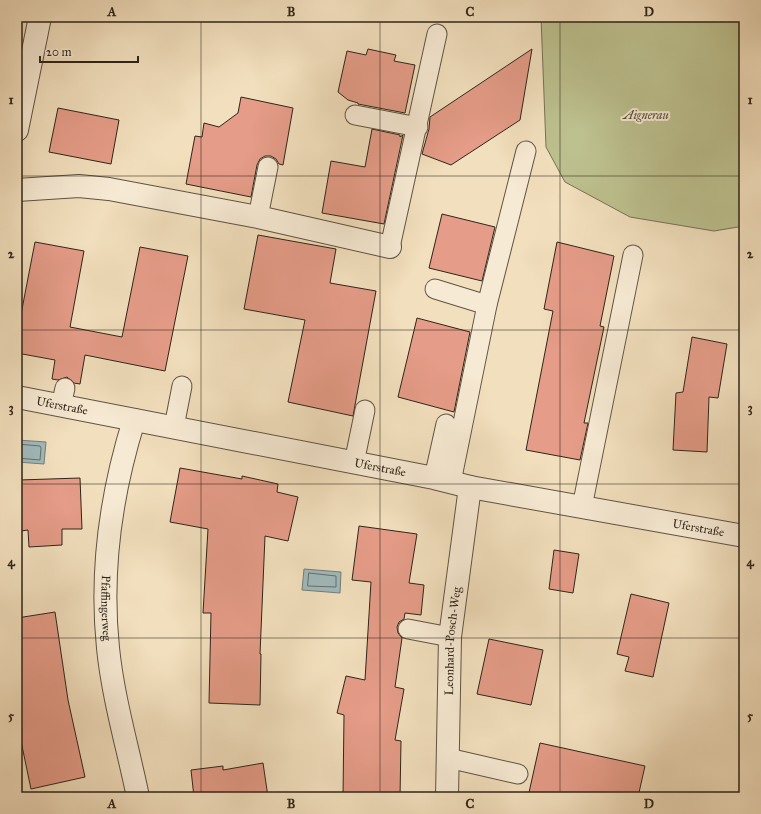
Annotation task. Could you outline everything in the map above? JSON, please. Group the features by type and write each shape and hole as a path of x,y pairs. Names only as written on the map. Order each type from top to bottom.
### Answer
{"street":[{"path":"17,130 40,17"},
{"path":"17,190 79,186 109,189 258,217 390,247"},
{"name":"Uferstraße","path":"17,397 63,397 134,420 582,507 744,536"},
{"name":"Pfaffingerweg","path":"134,420 125,450 110,519 105,580 105,613 108,649 114,686 138,797"},
{"name":"Leonhard-Posch-Weg","path":"447,797 452,482"}],"lane":[{"path":"390,247 418,127 437,34"},
{"path":"355,115 418,127"},
{"path":"452,482 487,305 526,151"},
{"path":"258,217 268,167"},
{"path":"582,507 633,255"},
{"path":"435,289 487,305"},
{"path":"174,427 182,386"},
{"path":"354,463 365,410"},
{"path":"446,424 452,482"},
{"path":"408,629 450,636"},
{"path":"448,758 518,774"}],"green space":[{"name":"Aignerau","path":"541,17 744,17 744,226 714,231 630,217 565,182 546,147"}],"water":[{"path":"17,440 46,442 44,464 17,462"},
{"path":"304,569 341,572 340,593 302,590"}],"building":[{"path":"368,49 396,55 394,61 415,65 405,113 358,104 348,100 338,92 347,51 366,55"},
{"path":"532,49 520,120 451,165 422,154 429,129 430,117"},
{"path":"241,97 293,108 283,165 279,164 276,159 271,156 265,156 260,159 257,165 251,197 186,184 195,136 202,137 204,123 219,127 238,113"},
{"path":"58,108 119,120 111,164 49,152"},
{"path":"372,129 400,135 400,137 403,135 384,224 322,213 331,161 365,167"},
{"path":"442,214 495,227 482,281 429,268"},
{"path":"258,235 336,249 330,283 376,291 353,416 288,402 305,320 244,309"},
{"path":"35,242 84,251 70,327 122,337 140,247 188,256 165,371 85,355 80,384 74,383 67,377 58,380 52,379 55,360 17,353 17,335"},
{"path":"557,242 614,256 600,326 604,327 584,423 588,423 580,460 526,450 553,311 544,309"},
{"path":"417,318 470,332 454,412 398,397"},
{"path":"692,337 727,344 718,398 709,397 707,452 673,450 676,393 683,392"},
{"path":"180,468 242,479 242,476 278,484 277,492 298,497 288,541 265,536 260,654 260,705 209,703 211,613 203,613 208,529 170,522"},
{"path":"80,478 82,529 62,529 62,545 29,547 28,530 21,531 19,480"},
{"path":"359,526 417,534 409,583 424,585 421,615 405,613 404,619 399,622 397,627 398,633 402,638 395,687 404,689 395,740 401,741 400,797 343,797 344,715 337,713 346,676 365,680 371,582 352,580"},
{"path":"554,550 579,554 573,593 549,589"},
{"path":"631,594 669,603 653,677 625,671 629,657 617,654"},
{"path":"55,612 68,700 85,777 31,789 17,722 17,618"},
{"path":"489,639 543,650 531,705 477,694"},
{"path":"540,743 645,766 638,797 528,797"},
{"path":"263,763 268,797 194,797 191,770 223,766 223,770"}]}
